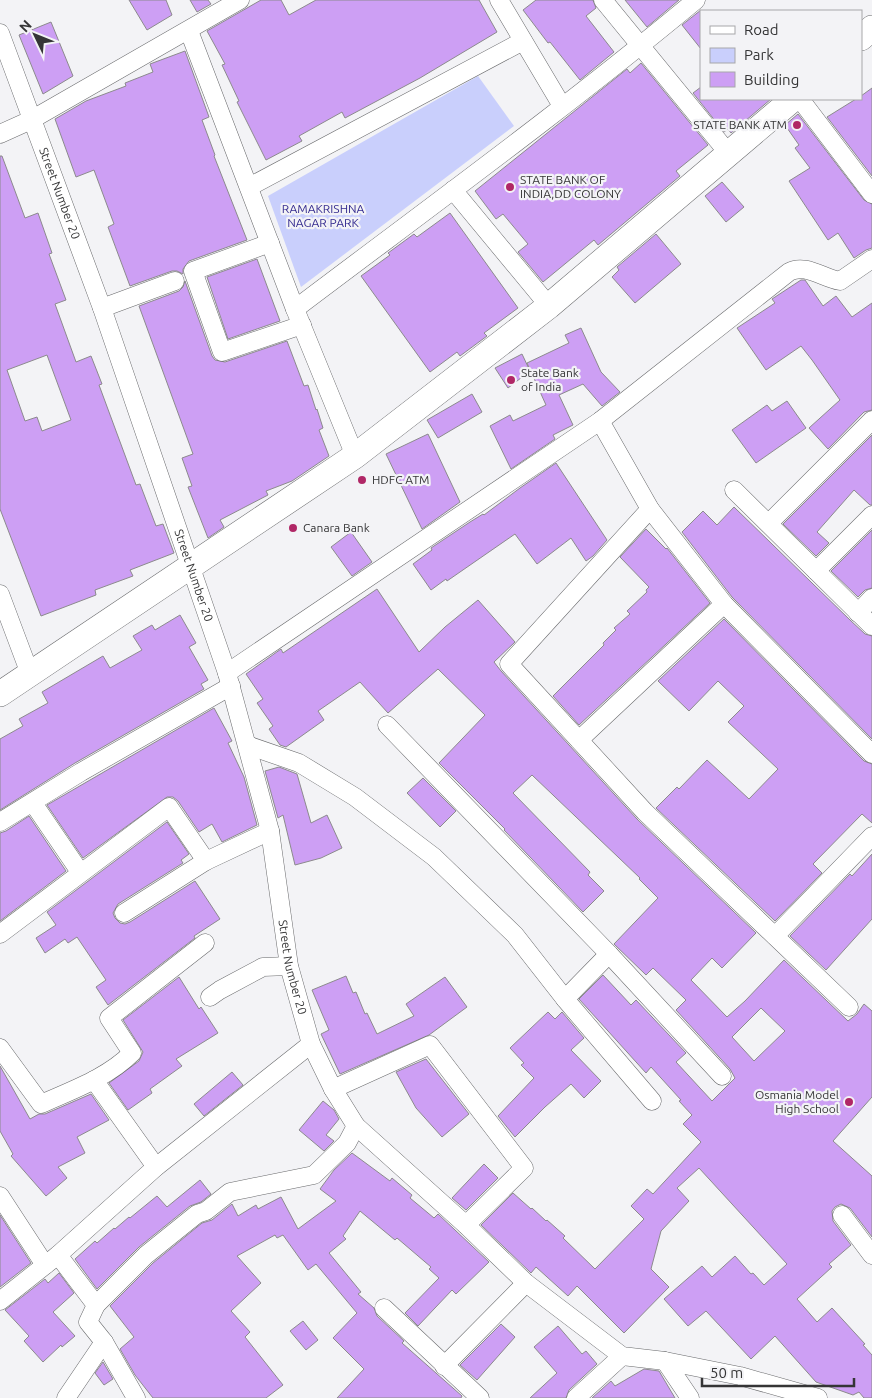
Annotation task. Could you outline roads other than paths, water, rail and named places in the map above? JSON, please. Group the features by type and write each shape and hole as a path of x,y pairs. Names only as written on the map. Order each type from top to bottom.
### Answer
{"street":[{"path":"0,134 31,120 240,0"},
{"path":"499,0 562,106"},
{"path":"603,0 729,154"},
{"path":"270,243 193,271 222,352 298,317 453,190 640,47 696,0"},
{"path":"862,37 872,28"},
{"path":"189,30 298,317 355,456"},
{"name":"Street Number 20","path":"0,33 102,308 229,679 270,831 289,966 311,1044 333,1088 356,1126 466,1225 526,1284 622,1356"},
{"path":"249,187 523,41"},
{"path":"0,694 355,456 550,306 792,100"},
{"path":"801,100 872,194"},
{"path":"453,190 550,306"},
{"path":"0,822 229,679 600,421 788,272 796,268 802,268 832,280 840,280 872,259"},
{"path":"102,308 176,281"},
{"path":"769,523 872,420"},
{"path":"600,421 650,510 724,604 872,754"},
{"path":"734,490 872,626"},
{"path":"650,510 509,664 645,812 849,1007"},
{"path":"816,571 872,514"},
{"path":"0,594 30,674"},
{"path":"858,613 872,598"},
{"path":"579,740 724,604"},
{"path":"387,725 609,954 722,1076"},
{"path":"247,746 298,763 355,797 434,857 515,935 565,999 652,1101"},
{"path":"33,803 80,872"},
{"path":"0,934 169,806 206,861"},
{"path":"124,914 206,861 270,831"},
{"path":"775,936 872,836"},
{"path":"0,1048 41,1104 94,1080 119,1066 132,1053 109,1018 205,943"},
{"path":"565,999 609,954"},
{"path":"210,997 263,967 289,966"},
{"path":"0,1301 52,1260 156,1167 311,1044"},
{"path":"333,1088 430,1045 524,1168 466,1225"},
{"path":"94,1080 156,1167"},
{"path":"136,1398 104,1342 88,1322 96,1305 146,1255 197,1214 206,1211 230,1192 314,1175 347,1143 356,1126"},
{"path":"0,1196 52,1260 96,1305"},
{"path":"842,1215 872,1255"},
{"path":"444,1366 526,1284"},
{"path":"384,1308 480,1398"},
{"path":"66,1398 104,1342"},
{"path":"576,1398 622,1356 666,1361 740,1376 818,1398"},
{"path":"666,1361 690,1398"}],"place":[{"name":"STATE BANK ATM","path":"797,125"},
{"name":"STATE BANK OF INDIA,DD COLONY","path":"510,187"},
{"name":"State Bank of India","path":"511,380"},
{"name":"HDFC ATM","path":"362,480"},
{"name":"Canara Bank","path":"293,528"},
{"name":"Osmania Model High School","path":"849,1102"}],"park label":[{"name":"RAMAKRISHNA NAGAR PARK","path":"323,216"}]}
